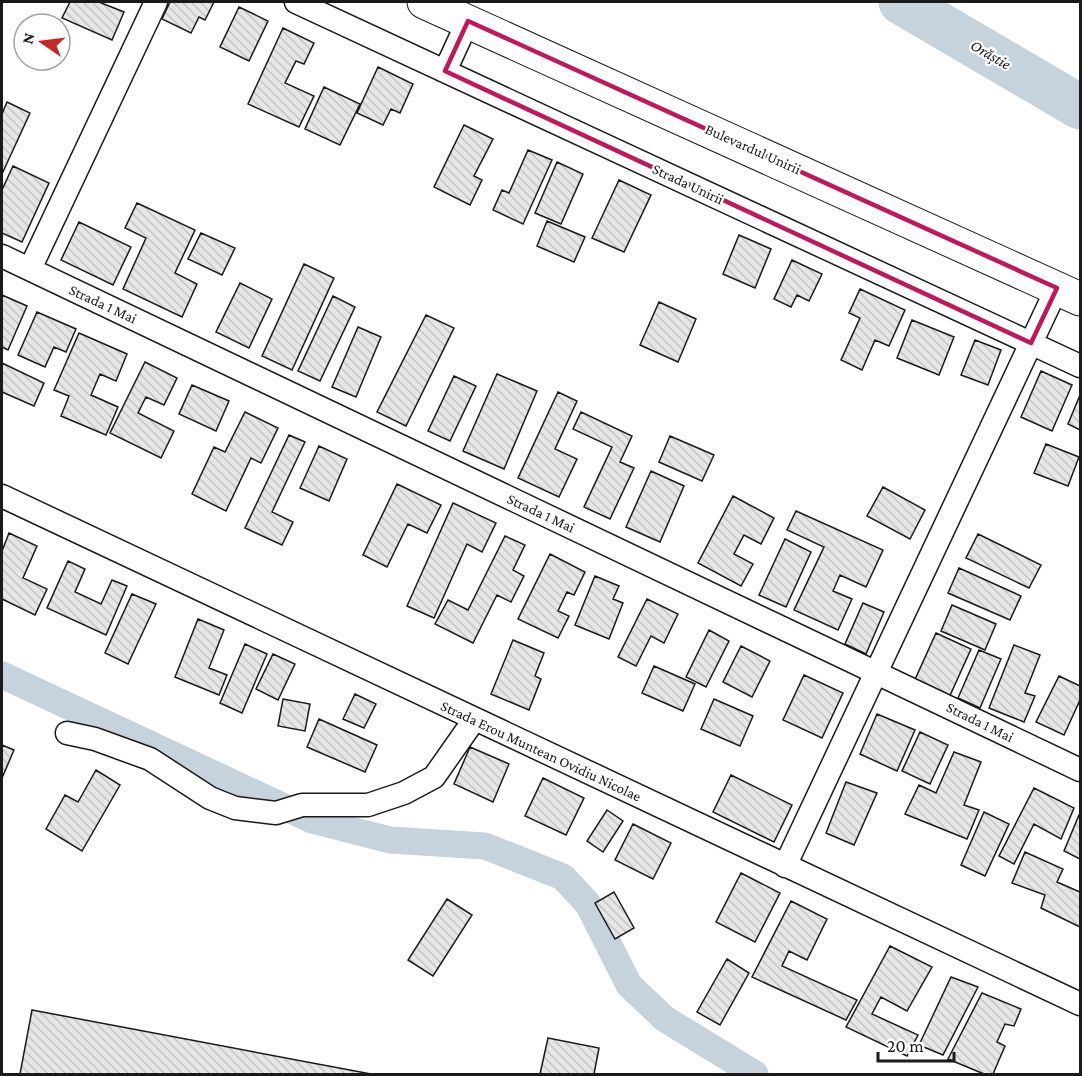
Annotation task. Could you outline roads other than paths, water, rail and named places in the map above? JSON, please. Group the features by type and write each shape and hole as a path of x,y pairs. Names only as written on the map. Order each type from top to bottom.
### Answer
{"main road":[{"name":"Bulevardul Unirii","path":"424,2 1069,293"}],"street":[{"path":"30,269 156,2"},
{"name":"Strada Unirii","path":"296,2 1080,366"},
{"path":"445,71 468,21"},
{"name":"Strada 1 Mai","path":"2,256 1080,770"},
{"path":"785,866 1031,343 1069,293"},
{"name":"Strada Erou Muntean Ovidiu Nicolae","path":"2,496 1080,1004"},
{"path":"66,733 95,739 150,759 210,798 235,808 276,813 302,805 368,805 404,793 435,777 474,720"}],"waterway":[{"name":"Orăștie","path":"901,2 1080,107"},
{"path":"2,675 312,820 390,840 485,846 563,877 588,904 629,985 665,1019 755,1074"}]}
